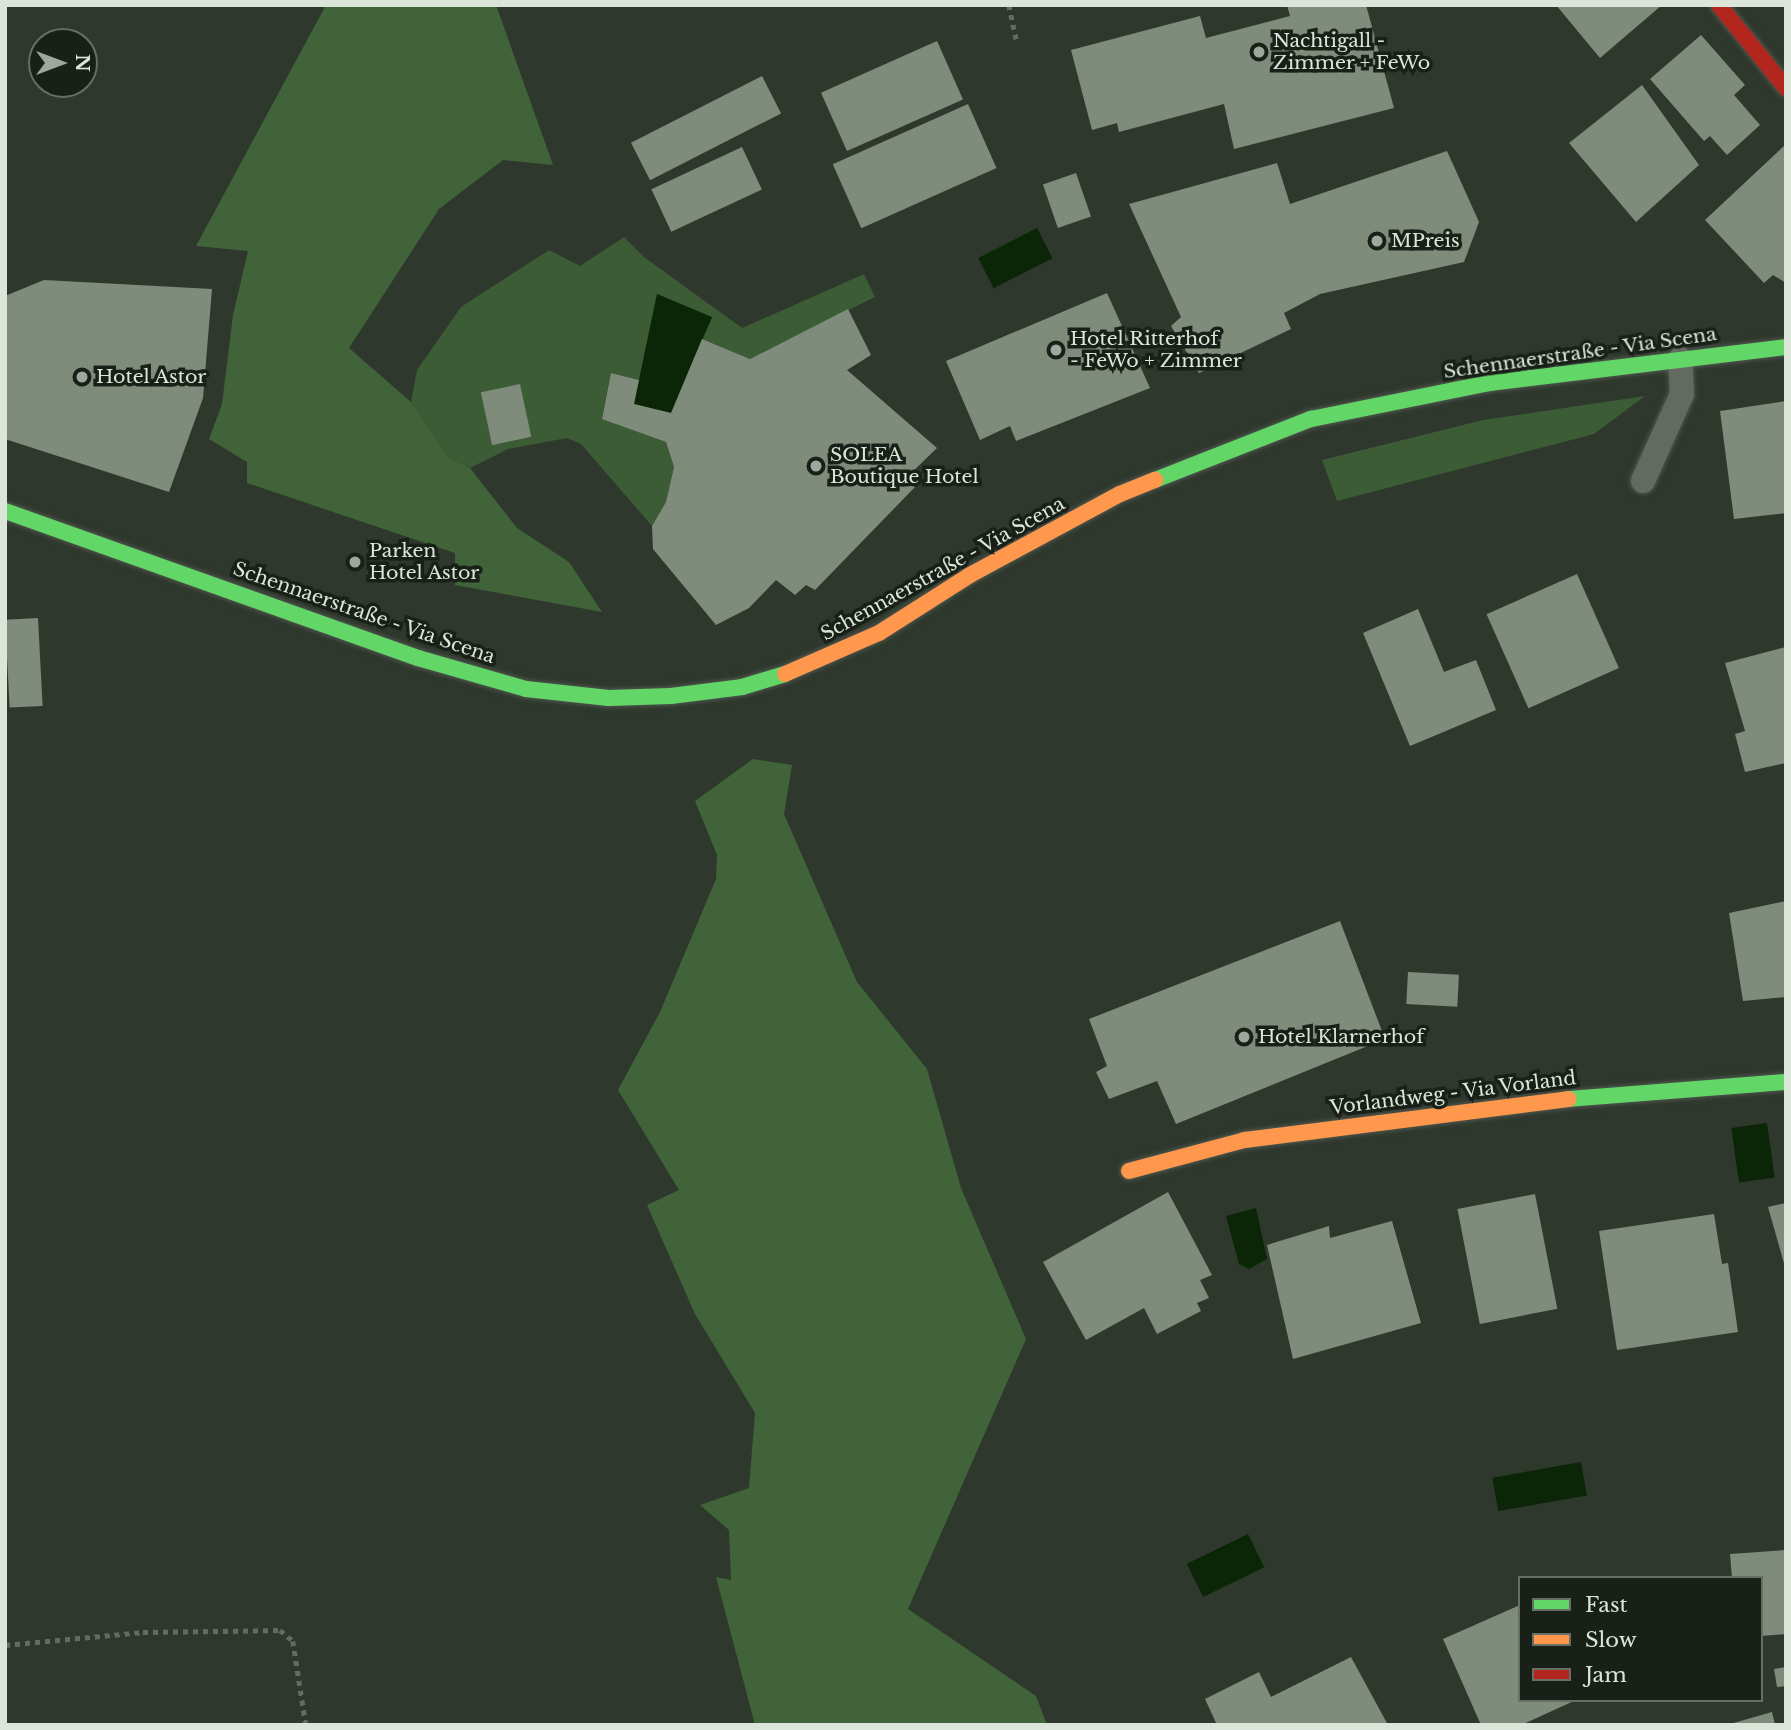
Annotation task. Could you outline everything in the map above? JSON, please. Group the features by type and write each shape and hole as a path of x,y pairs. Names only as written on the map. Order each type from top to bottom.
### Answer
{"street":[{"path":"1719,5 1786,88"},
{"name":"Schennaerstraße - Via Scena","path":"5,511 418,658 526,689 609,698 671,696 750,685 810,667 879,633 970,575 1120,494 1311,419 1489,383 1786,347"},
{"name":"Vorlandweg - Via Vorland","path":"1129,1171 1245,1140 1556,1100 1786,1082"}],"lane":[{"path":"1643,481 1682,394 1680,359"}],"path":[{"path":"1009,5 1016,40"},
{"path":"5,1645 143,1632 280,1630 293,1641 306,1725"}],"shaded area":[{"path":"326,5 496,5 553,165 503,160 439,209 349,348 411,402 447,456 470,468 517,528 569,562 602,612 455,585 455,553 247,483 247,462 209,439 222,404 233,315 248,251 196,246"},
{"path":"1037,228 1052,258 994,288 978,258"},
{"path":"624,237 644,257 742,328 864,274 875,297 750,359 702,339 712,318 657,294 639,380 611,373 602,418 666,442 674,467 666,502 652,526 581,444 567,438 508,449 470,468 447,456 411,402 417,370 461,307 549,250 580,266"},
{"path":"657,294 712,317 671,413 634,404"},
{"path":"1645,396 1594,434 1337,501 1322,460 1483,420"},
{"path":"753,759 792,765 784,814 857,982 927,1069 961,1188 1026,1339 908,1609 1036,1696 1047,1725 755,1725 716,1577 731,1580 729,1530 700,1505 749,1488 755,1413 695,1314 647,1205 679,1190 618,1090 660,1012 716,879 717,855 695,801"},
{"path":"1767,1123 1775,1177 1739,1182 1731,1128"},
{"path":"1256,1208 1267,1259 1249,1269 1239,1264 1226,1216"},
{"path":"1581,1462 1587,1495 1498,1511 1492,1478"},
{"path":"1248,1534 1264,1567 1203,1597 1187,1564"}],"building":[{"path":"1287,5 1366,5 1394,108 1234,149 1224,104 1119,132 1117,123 1092,130 1071,50 1200,16 1206,38 1290,16"},
{"path":"1556,5 1662,5 1600,58"},
{"path":"1701,35 1745,85 1734,95 1760,125 1727,155 1710,136 1704,141 1650,79"},
{"path":"937,41 963,99 847,151 821,93"},
{"path":"762,76 781,113 650,180 631,143"},
{"path":"1642,85 1699,165 1636,222 1569,143"},
{"path":"968,104 996,168 861,228 833,164"},
{"path":"1786,144 1786,283 1773,275 1764,283 1705,220"},
{"path":"742,147 762,190 671,232 651,189"},
{"path":"1447,151 1479,222 1464,262 1320,294 1284,313 1291,329 1199,373 1171,326 1181,317 1129,204 1277,163 1290,204"},
{"path":"1076,173 1091,216 1058,228 1043,184"},
{"path":"44,280 212,289 203,398 169,492 5,439 5,296"},
{"path":"1107,293 1150,388 1016,441 1010,426 980,440 946,361"},
{"path":"848,309 871,355 847,370 937,448 905,479 915,487 815,590 806,585 795,595 776,580 749,608 716,625 653,549 652,526 666,502 674,467 666,442 602,419 611,373 639,380 634,404 671,413 702,339 750,359"},
{"path":"520,384 531,437 492,445 481,392"},
{"path":"1786,401 1786,513 1734,519 1720,411"},
{"path":"1577,574 1619,668 1528,708 1487,614"},
{"path":"1418,609 1444,672 1476,660 1496,710 1410,746 1363,633"},
{"path":"38,618 43,706 10,708 5,620"},
{"path":"1786,647 1786,763 1745,772 1735,734 1745,731 1725,663"},
{"path":"1786,901 1786,997 1743,1001 1729,913"},
{"path":"1340,921 1385,1039 1176,1124 1157,1081 1109,1099 1096,1072 1107,1066 1089,1019"},
{"path":"1408,972 1459,975 1457,1007 1406,1004"},
{"path":"1168,1192 1212,1275 1200,1280 1209,1298 1197,1303 1201,1311 1157,1334 1144,1308 1086,1340 1043,1262"},
{"path":"1535,1194 1557,1309 1480,1324 1457,1209"},
{"path":"1786,1203 1786,1267 1785,1267 1768,1207"},
{"path":"1714,1214 1722,1264 1728,1263 1738,1332 1617,1350 1599,1231"},
{"path":"1392,1221 1421,1323 1293,1359 1267,1245 1329,1226 1330,1238"},
{"path":"1786,1550 1786,1634 1763,1636 1763,1576 1732,1576 1730,1554"},
{"path":"1518,1606 1518,1702 1572,1702 1521,1725 1481,1725 1443,1639"},
{"path":"1351,1657 1388,1725 1217,1725 1205,1699 1259,1672 1271,1697"},
{"path":"1786,1667 1786,1686 1777,1687 1774,1669"},
{"path":"1772,1712 1775,1725 1730,1725 1730,1724"}],"traffic: fast":[{"path":"1155,480 1311,419 1489,383 1786,347"},
{"path":"5,511 418,658 526,689 609,698 671,696 742,687 785,674"},
{"path":"1568,1099 1786,1082"}],"traffic: slow":[{"path":"785,674 879,633 970,575 1120,494 1155,480"},
{"path":"1129,1171 1245,1140 1568,1099"}],"traffic: jam":[{"path":"1719,5 1786,88"}],"place":[{"name":"Nachtigall - Zimmer + FeWo","path":"1259,52"},
{"name":"MPreis","path":"1377,241"},
{"name":"Hotel Ritterhof - FeWo + Zimmer","path":"1056,350"},
{"name":"Hotel Astor","path":"82,377"},
{"name":"SOLEA Boutique Hotel","path":"816,466"},
{"name":"Parken Hotel Astor","path":"355,562"},
{"name":"Hotel Klarnerhof","path":"1244,1037"}]}
